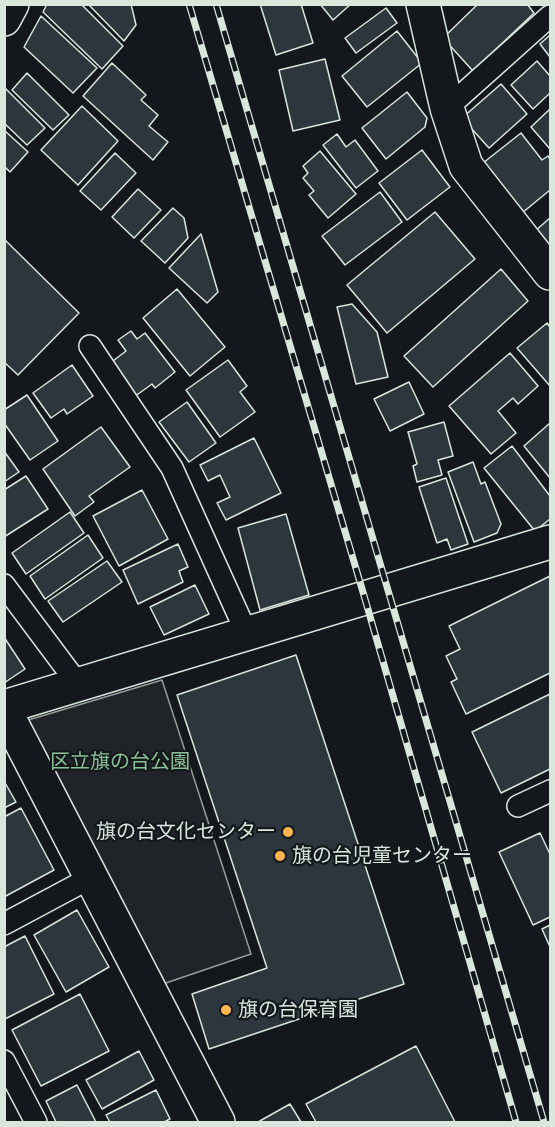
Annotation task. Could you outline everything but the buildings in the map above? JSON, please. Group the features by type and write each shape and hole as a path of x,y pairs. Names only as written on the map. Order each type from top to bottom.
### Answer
{"street":[{"path":"4,19 12,4"},
{"path":"423,4 447,108 466,166 550,273"},
{"path":"218,1122 4,708 78,684 390,593 550,542"}],"lane":[{"path":"447,108 550,16"},
{"path":"90,346 172,468 247,634"},
{"path":"4,585 78,684"},
{"path":"518,806 550,791"},
{"path":"4,924 90,878"},
{"path":"7,1072 36,1122"}],"green space":[{"name":"区立旗の台公園","path":"162,680 251,954 160,985 25,721"}],"railway":[{"path":"189,4 365,599 516,1122"},
{"path":"216,4 544,1122"}],"place":[{"name":"旗の台文化センター","path":"288,832"},
{"name":"旗の台児童センター","path":"280,856"},
{"name":"旗の台保育園","path":"226,1010"}]}
